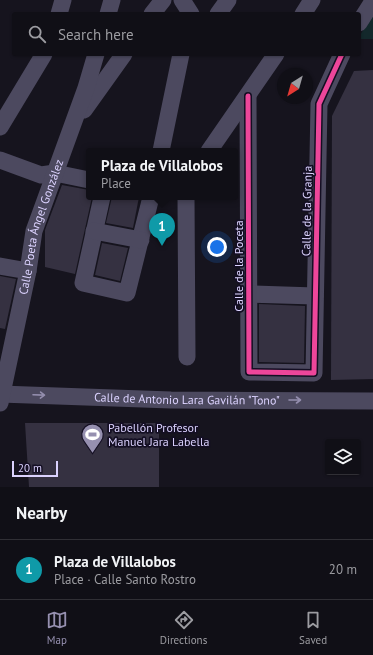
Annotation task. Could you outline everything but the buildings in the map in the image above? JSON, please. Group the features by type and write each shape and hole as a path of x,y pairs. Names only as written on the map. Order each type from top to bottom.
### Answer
{"street":[{"path":"60,12 63,0"},
{"path":"109,12 112,0"},
{"path":"153,12 162,0"},
{"path":"182,0 190,12"},
{"path":"219,12 228,0"},
{"path":"304,12 312,0"},
{"path":"361,20 373,1"},
{"path":"0,127 43,56"},
{"name":"Calle Poeta Ángel González","path":"1,397 28,271 34,231 95,56"},
{"path":"71,129 123,56"},
{"path":"162,148 179,61 188,56"},
{"path":"211,148 275,56"},
{"name":"Calle de la Granja","path":"314,373 319,104 341,56"},
{"name":"Calle de la Poceta","path":"248,96 250,294 249,372 314,373"},
{"path":"0,160 42,175 55,173 86,179"},
{"path":"101,200 83,283 127,293 150,200"},
{"path":"186,200 187,356"},
{"path":"94,231 141,240"},
{"path":"0,266 28,271"},
{"path":"250,294 315,296"},
{"name":"Calle de Antonio Lara Gavilán \"Tono\"","path":"1,397 373,401"}],"green space":[{"path":"373,15 373,39 361,39 361,33"}],"cycle path":[{"path":"248,96 249,372 314,373 319,104 341,56"}],"place":[{"name":"Plaza de Villalobos","path":"162,246"},
{"name":"Pabellón Profesor Manuel Jara Labella","path":"93,454"}]}
